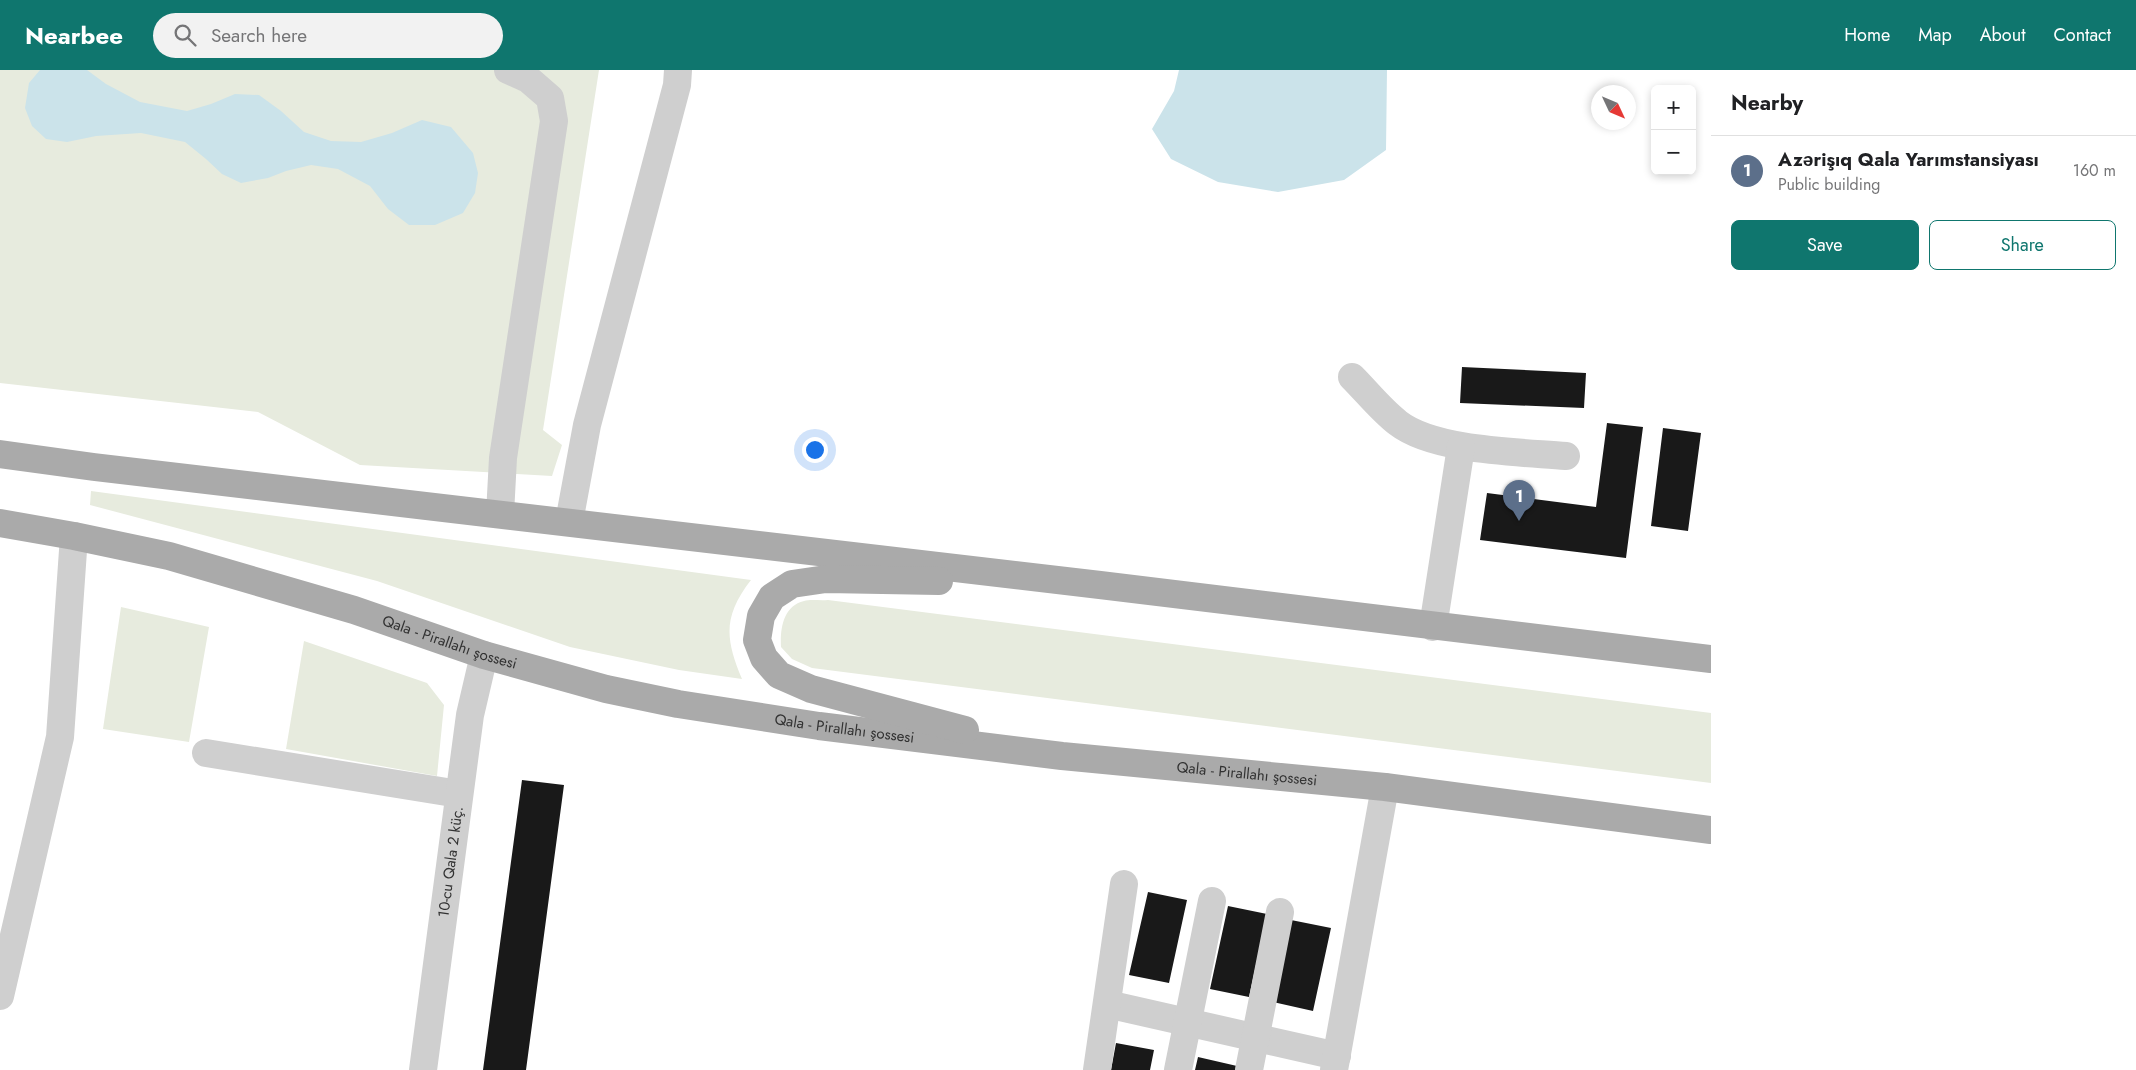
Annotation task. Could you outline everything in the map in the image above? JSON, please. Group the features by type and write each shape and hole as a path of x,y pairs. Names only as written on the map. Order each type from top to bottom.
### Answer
{"main road":[{"path":"0,454 104,468 1711,659"},
{"name":"Qala - Pirallahı şossesi","path":"0,523 169,556 354,610 484,655 606,689 678,704 819,726 1062,756 1385,787 1711,830"},
{"path":"1062,756 811,689 779,675 764,658 757,640 761,616 772,596 792,584 826,579 1100,585"}],"street":[{"path":"500,514 503,458 554,121 550,98 528,79 508,70"},
{"path":"569,522 587,425 677,85 678,70"},
{"path":"1352,377 1397,422 1410,431 1461,446 1566,456"},
{"path":"1433,626 1461,446"},
{"path":"0,996 60,737 74,536"},
{"name":"10-cu Qala 2 küç.","path":"422,1070 470,715 484,655"},
{"path":"206,753 460,794"},
{"path":"1107,1004 1256,1038 1336,1063 1385,787"},
{"path":"1097,1070 1124,884"},
{"path":"1178,1070 1212,901"},
{"path":"1249,1070 1280,912"}],"shaded area":[{"path":"0,70 599,70 543,430 562,445 552,476 360,465 258,412 0,383"},
{"path":"91,491 751,580 735,605 730,628 732,652 742,679 679,670 570,647 377,581 90,505"},
{"path":"807,600 828,600 1711,713 1711,783 812,668 792,659 781,647 782,626 787,613 797,604"},
{"path":"121,607 209,627 189,742 103,729"},
{"path":"304,641 427,683 444,705 437,776 286,749"}],"water":[{"path":"40,70 87,70 106,84 140,102 187,111 235,94 259,95 281,111 304,132 331,141 361,142 392,133 422,120 451,127 473,153 478,173 475,193 463,213 435,225 409,225 388,209 370,186 338,169 311,165 268,178 241,183 222,174 185,142 141,133 96,136 67,142 46,139 32,126 25,108 29,83"},
{"path":"1179,70 1387,70 1386,150 1344,180 1278,192 1218,182 1171,159 1152,129 1174,91"}],"building":[{"path":"1462,367 1586,373 1584,408 1460,403"},
{"path":"1607,423 1643,427 1626,558 1480,540 1487,493 1596,507"},
{"path":"1663,428 1701,433 1688,531 1651,526"},
{"path":"522,780 564,785 526,1070 483,1070"},
{"path":"1148,892 1187,900 1169,983 1129,975"},
{"path":"1228,906 1267,914 1249,997 1210,989"},
{"path":"1291,920 1331,928 1313,1011 1273,1002"},
{"path":"1116,1043 1154,1050 1150,1070 1111,1070"},
{"path":"1198,1057 1237,1066 1236,1070 1195,1070"}],"place":[{"name":"Azərişıq Qala Yarımstansiyası","path":"1519,521"}]}
